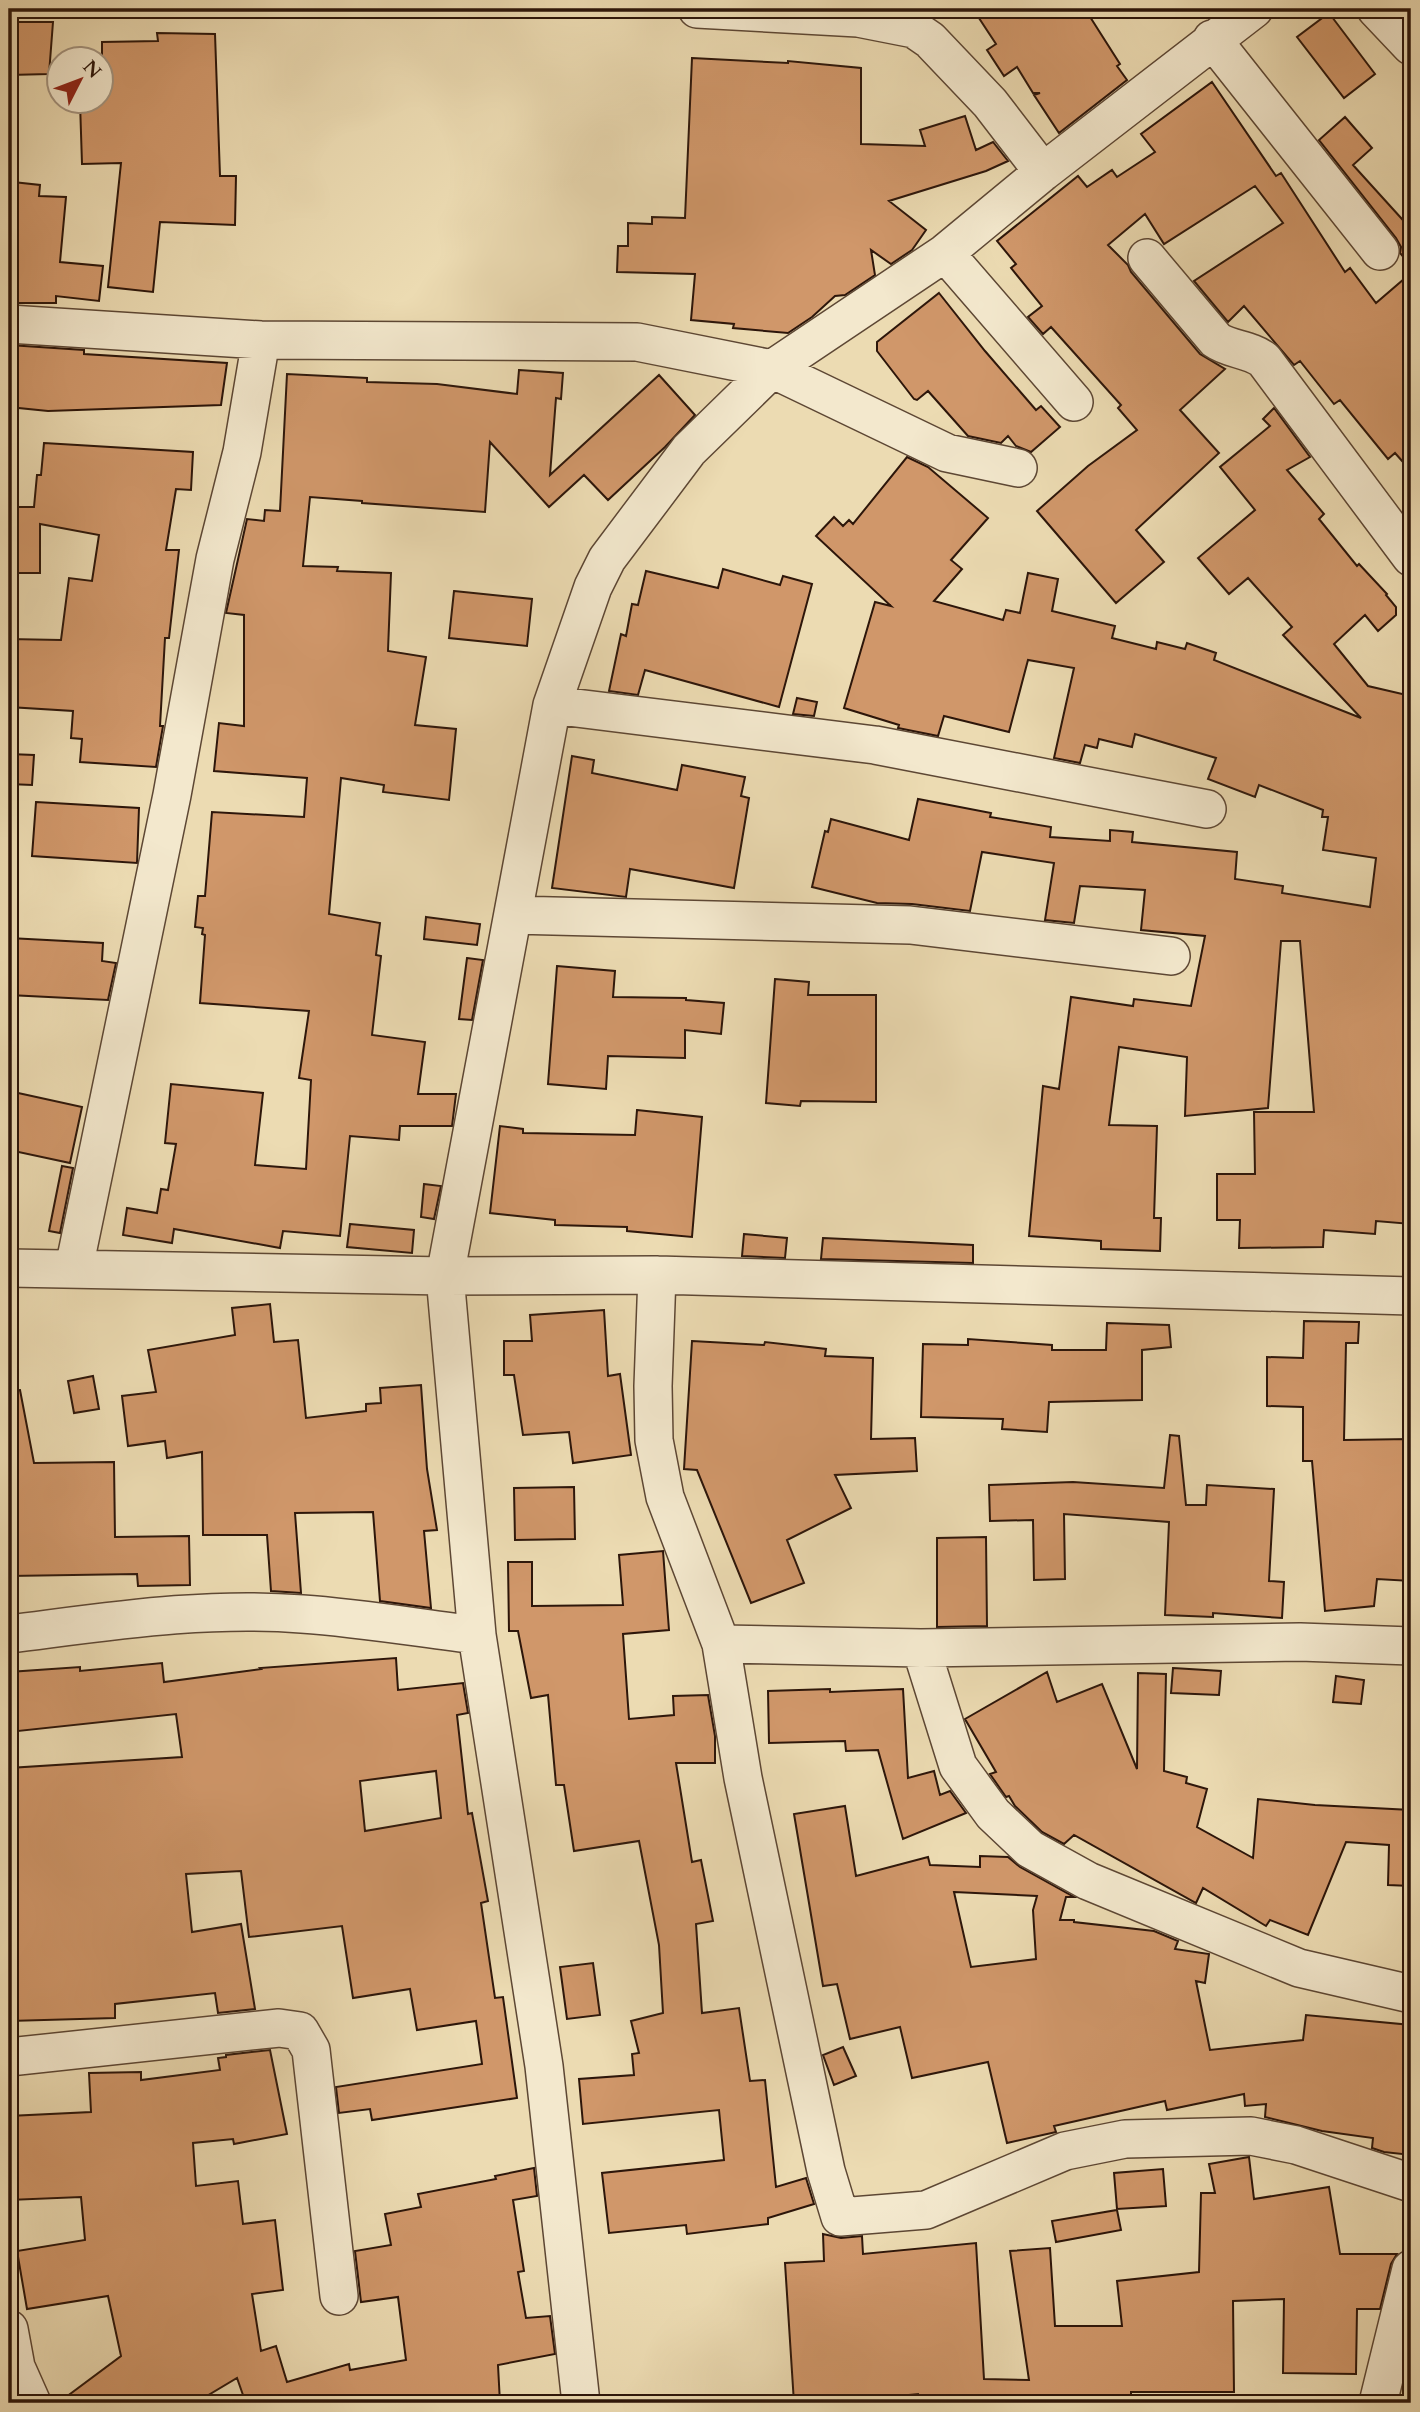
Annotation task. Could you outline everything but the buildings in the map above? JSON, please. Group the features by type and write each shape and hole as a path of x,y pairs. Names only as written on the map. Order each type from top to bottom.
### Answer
{"street":[{"path":"697,9 756,10 858,18 914,29 930,40 990,103 1043,172"},
{"path":"582,2403 544,2066 477,1635 445,1276 552,705 593,587 607,559 689,450 772,369 945,253 1043,172 1254,9"},
{"path":"1376,9 1411,46"},
{"path":"1212,39 1380,251"},
{"path":"945,253 1074,402"},
{"path":"1147,258 1216,340 1223,345 1258,355 1264,360 1411,557"},
{"path":"9,324 261,340 637,342 772,369 947,453 1018,468"},
{"path":"74,1268 172,795 215,559 242,452 261,340"},
{"path":"552,705 875,745 1207,809"},
{"path":"513,915 910,926 1171,956"},
{"path":"9,1268 445,1276 657,1275 1411,1296"},
{"path":"657,1275 654,1440 665,1497 721,1644 743,1778 826,2171 840,2217 926,2210 1065,2151 1125,2139 1251,2136 1296,2145 1411,2183"},
{"path":"9,1634 170,1614 249,1613 301,1614 477,1635"},
{"path":"721,1644 921,1648 1300,1642 1411,1646"},
{"path":"921,1648 958,1766 993,1814 1030,1849 1088,1881 1299,1968 1411,1994"},
{"path":"9,2057 279,2028 300,2031 310,2050 339,2296"},
{"path":"1377,2403 1411,2269"},
{"path":"9,2329 25,2401"}]}
